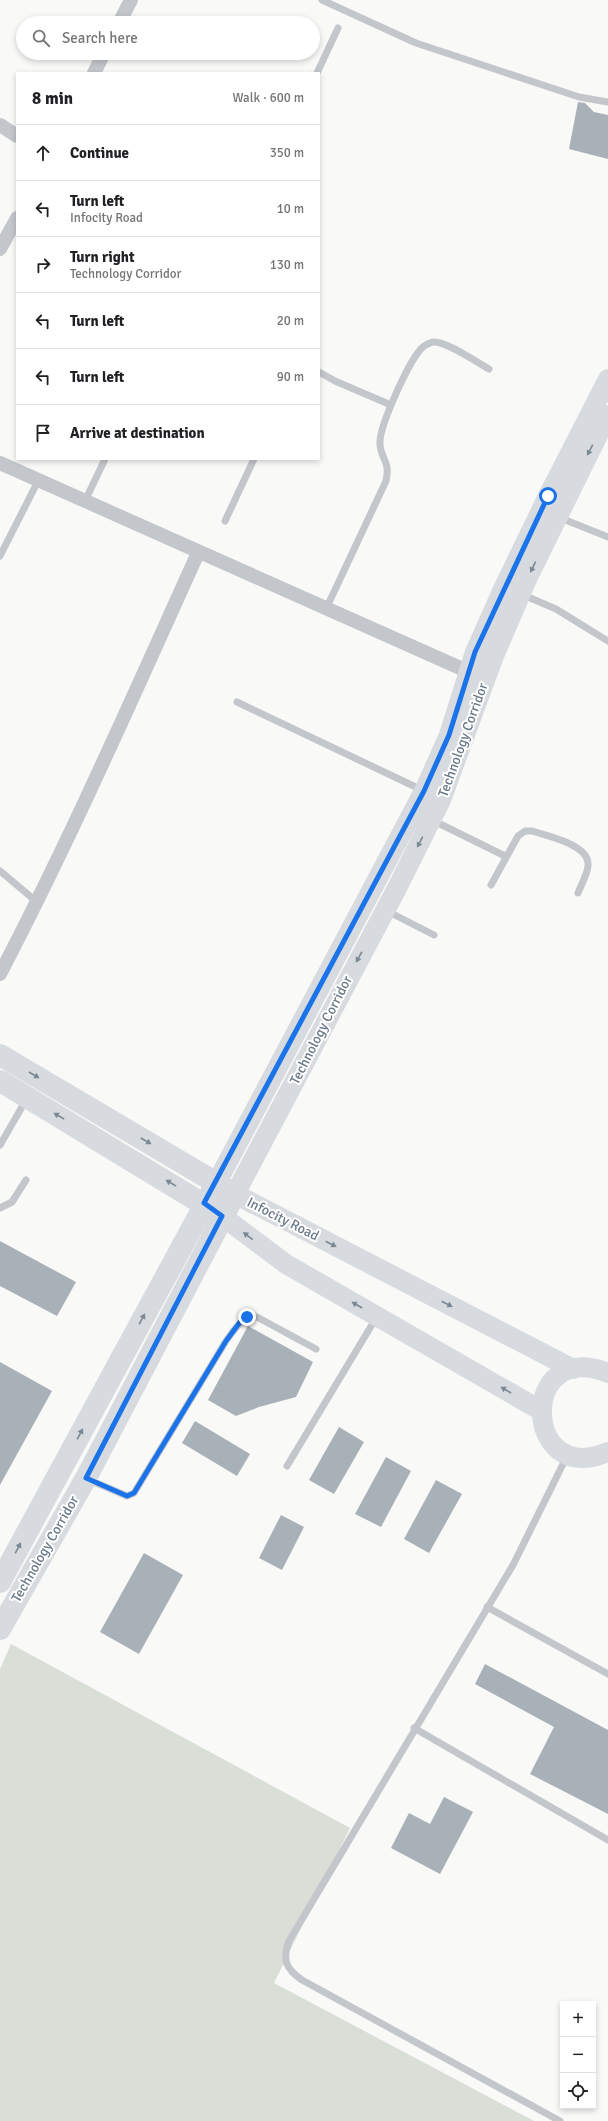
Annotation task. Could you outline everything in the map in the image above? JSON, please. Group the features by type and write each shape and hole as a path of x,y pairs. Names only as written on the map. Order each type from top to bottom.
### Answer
{"main road":[{"name":"Infocity Road","path":"0,1055 235,1194"},
{"name":"Infocity Road","path":"0,1081 204,1203 222,1216"},
{"path":"0,1582 204,1203 217,1182"},
{"name":"Technology Corridor","path":"0,1629 86,1478 222,1216 235,1194"}],"street":[{"path":"123,16 131,0"},
{"path":"94,72 100,60"},
{"path":"0,125 16,135"},
{"path":"0,249 16,220"},
{"path":"217,1182 424,791 477,676 475,652 503,589 608,378"},
{"name":"Technology Corridor","path":"235,1194 432,819 441,800 477,676 521,594 608,416"},
{"path":"0,463 198,553 256,576 326,609 477,676"},
{"path":"0,974 37,902 198,553"},
{"name":"Infocity Road","path":"235,1194 573,1369"},
{"name":"Infocity Road","path":"222,1216 286,1264 540,1410"},
{"path":"608,1374 591,1368 573,1369 560,1375 550,1384 543,1396 540,1410 541,1422 546,1434 554,1445 569,1454 586,1458 597,1457 608,1452"}],"lane":[{"path":"322,0 416,43 579,97 608,102"},
{"path":"317,72 338,28"},
{"path":"326,609 386,481 389,470 386,460 380,451 381,431 391,405 417,354 424,346 434,342 448,346 489,369"},
{"path":"320,373 335,381 391,405"},
{"path":"85,502 105,460"},
{"path":"225,521 254,460"},
{"path":"0,556 38,481"},
{"path":"558,517 608,537"},
{"path":"521,594 556,609 608,640"},
{"path":"237,702 424,791"},
{"path":"432,819 505,856"},
{"path":"491,885 505,856 518,836 525,831 532,830 573,845 582,850 586,856 588,864 578,893"},
{"path":"0,870 37,902"},
{"path":"385,910 434,935"},
{"path":"0,1145 28,1098"},
{"path":"0,1208 12,1202 26,1180"},
{"path":"287,1466 377,1316"},
{"path":"86,1478 127,1496 134,1493 226,1341 240,1322 247,1317 257,1317 316,1349"},
{"path":"560,2121 302,1980 290,1972 287,1964 286,1951 289,1941 414,1728 513,1565 569,1454"},
{"path":"487,1607 608,1674"},
{"path":"414,1728 608,1840"}],"shaded area":[{"path":"11,1644 350,1828 274,1983 534,2121 0,2121 0,1669"}],"building":[{"path":"578,102 585,103 594,112 608,115 608,159 569,149"},
{"path":"0,1241 76,1282 57,1316 0,1286"},
{"path":"248,1326 313,1362 296,1397 259,1407 236,1416 208,1400"},
{"path":"0,1362 52,1391 0,1485"},
{"path":"195,1421 250,1454 237,1476 182,1443"},
{"path":"339,1427 364,1442 334,1494 309,1480"},
{"path":"386,1457 411,1471 381,1527 355,1514"},
{"path":"436,1480 462,1494 429,1553 404,1539"},
{"path":"281,1515 304,1527 282,1570 259,1558"},
{"path":"144,1553 183,1575 139,1654 100,1632"},
{"path":"485,1664 608,1730 608,1814 530,1774 554,1727 475,1684"},
{"path":"444,1797 473,1812 440,1874 391,1848 409,1813 430,1824"}],"route":[{"path":"247,1317 240,1322 226,1341 134,1493 127,1496 115,1493 86,1478 222,1216 204,1203 217,1182 424,791 449,735 475,652 503,589 548,496"}]}
